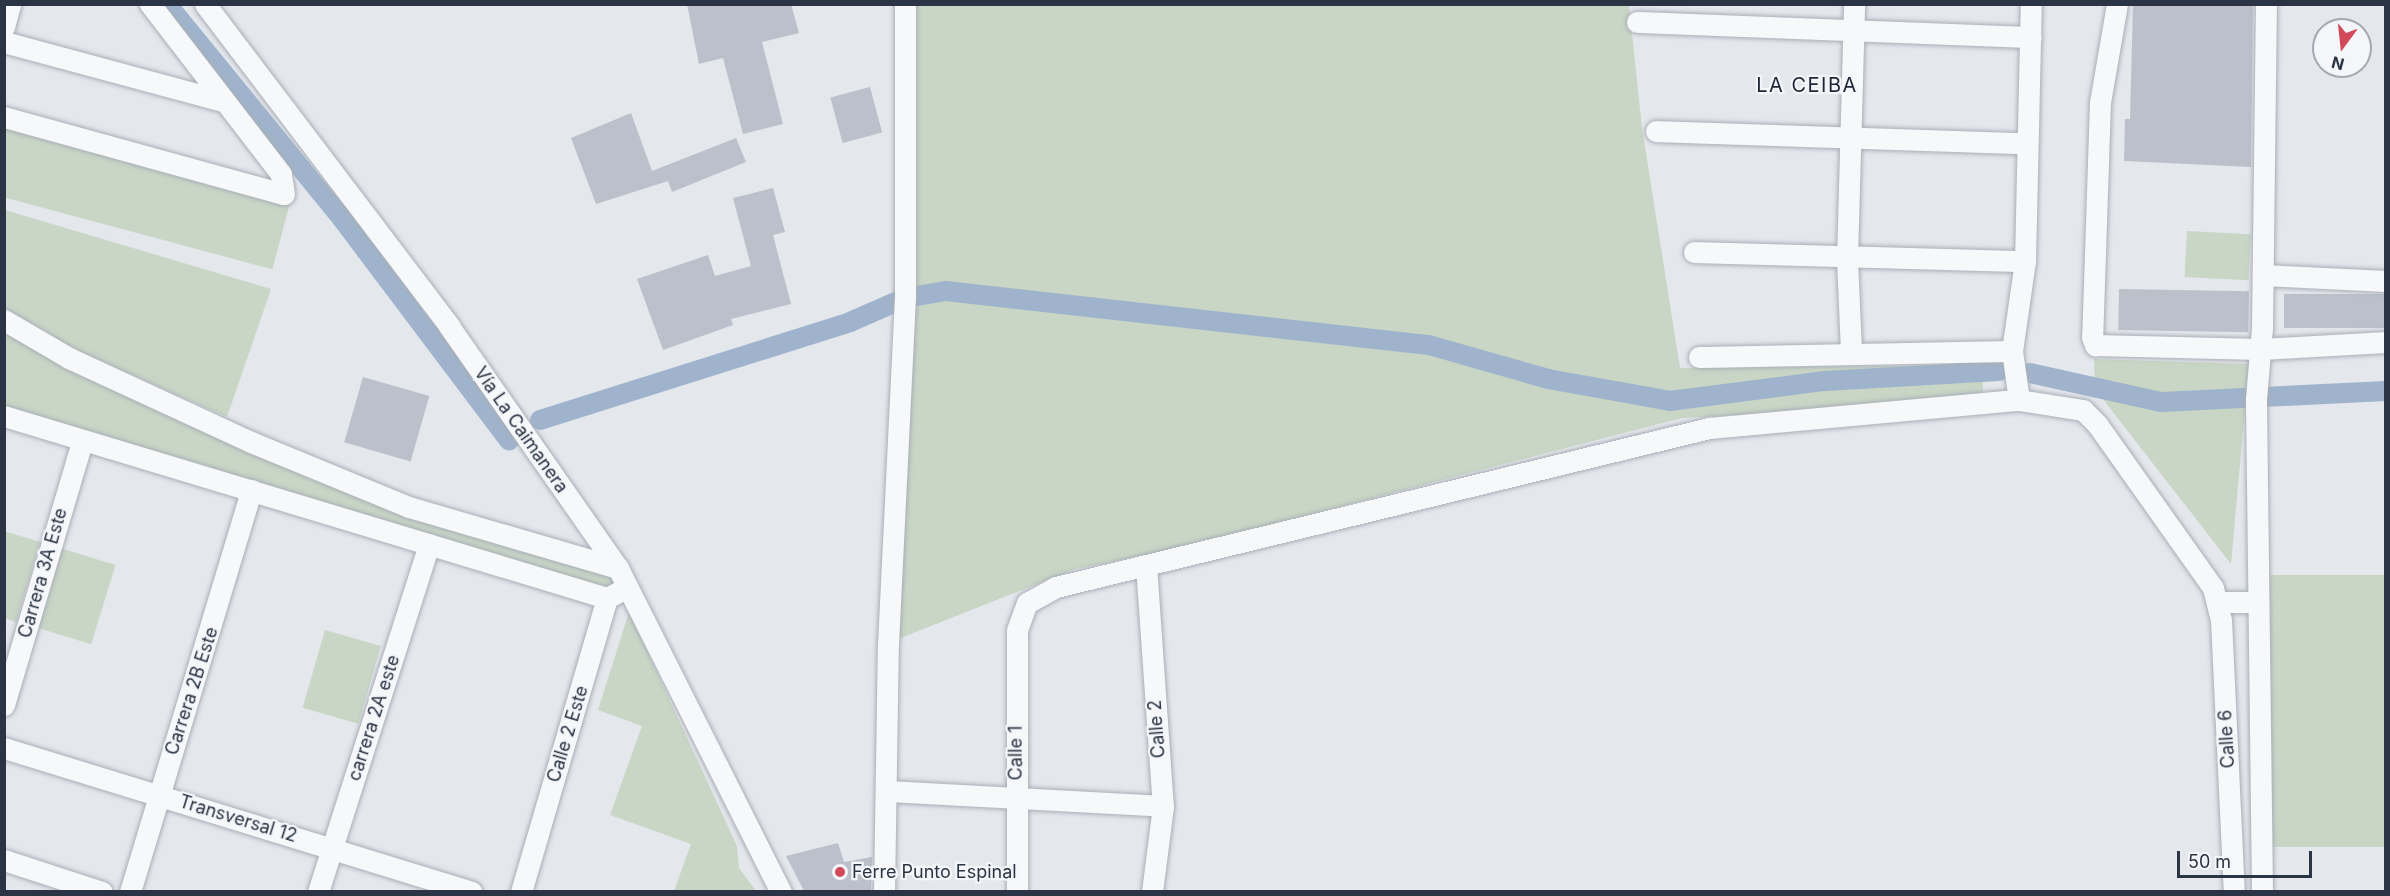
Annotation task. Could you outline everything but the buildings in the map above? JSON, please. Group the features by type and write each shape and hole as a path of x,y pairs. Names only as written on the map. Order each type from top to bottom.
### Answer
{"street":[{"path":"4,27 10,4"},
{"path":"4,117 284,194 281,174 150,4"},
{"name":"Vía La Caimanera","path":"205,4 448,326 622,578 781,891"},
{"path":"884,891 889,791 888,645 905,298 905,4"},
{"path":"1851,351 1847,259 1854,4"},
{"path":"2019,399 2012,351 2025,261 2031,4"},
{"path":"2117,4 2100,102 2093,341 2100,347 2261,349 2385,342"},
{"path":"2262,891 2256,399 2261,349 2263,275 2266,4"},
{"path":"1637,22 1853,32 2031,36"},
{"path":"4,42 222,100"},
{"path":"1656,131 1850,140 2027,143"},
{"path":"1694,252 1847,259 2025,261"},
{"path":"2263,275 2385,281"},
{"path":"4,320 112,378 409,507 622,578 607,598 251,490 82,442 4,416"},
{"path":"1699,357 1851,351 2012,351"},
{"path":"1146,565 1709,428 2019,399 2083,410 2097,424 2217,595 2257,602"},
{"name":"Carrera 3A Este","path":"4,705 82,442"},
{"name":"Carrera 2B Este","path":"130,891 251,490"},
{"name":"carrera 2A este","path":"318,891 429,543"},
{"name":"Calle 1","path":"1017,891 1017,630 1021,616 1027,603 1056,587 1146,565"},
{"name":"Calle 2","path":"1146,565 1163,806 1152,891"},
{"name":"Calle 6","path":"2217,595 2234,891"},
{"name":"Calle 2 Este","path":"521,891 607,598"},
{"name":"Transversal 12","path":"4,748 471,891"},
{"path":"889,791 1163,806"},
{"path":"4,860 102,891"}],"green space":[{"path":"912,5 1629,5 1642,128 1680,368 1983,365 1983,403 1682,418 1175,549 1075,569 893,641 904,531"},
{"path":"4,127 290,204 272,269 4,197"},
{"path":"5,210 271,289 227,417 78,351 5,308"},
{"path":"2187,231 2251,234 2249,280 2185,277"},
{"path":"5,324 292,464 616,571 620,581 607,592 5,412"},
{"path":"2094,359 2249,364 2231,564 2095,389"},
{"path":"4,531 40,542 16,622 5,618"},
{"path":"60,548 115,565 91,644 36,627"},
{"path":"2266,575 2385,575 2385,847 2266,847"},
{"path":"629,612 737,846 739,868 756,891 674,891 691,844 610,815 642,726 598,710"},
{"path":"325,630 381,646 358,724 303,708"}],"waterway":[{"path":"167,4 343,220 509,440"},
{"path":"540,420 850,322 905,298 946,291 1429,345 1548,379 1670,401 1825,381 1999,371"},
{"path":"2030,373 2161,402 2386,391"}],"place":[{"name":"Ferre Punto Espinal","path":"840,872"}],"district":[{"name":"LA CEIBA","path":"1807,85"}]}
